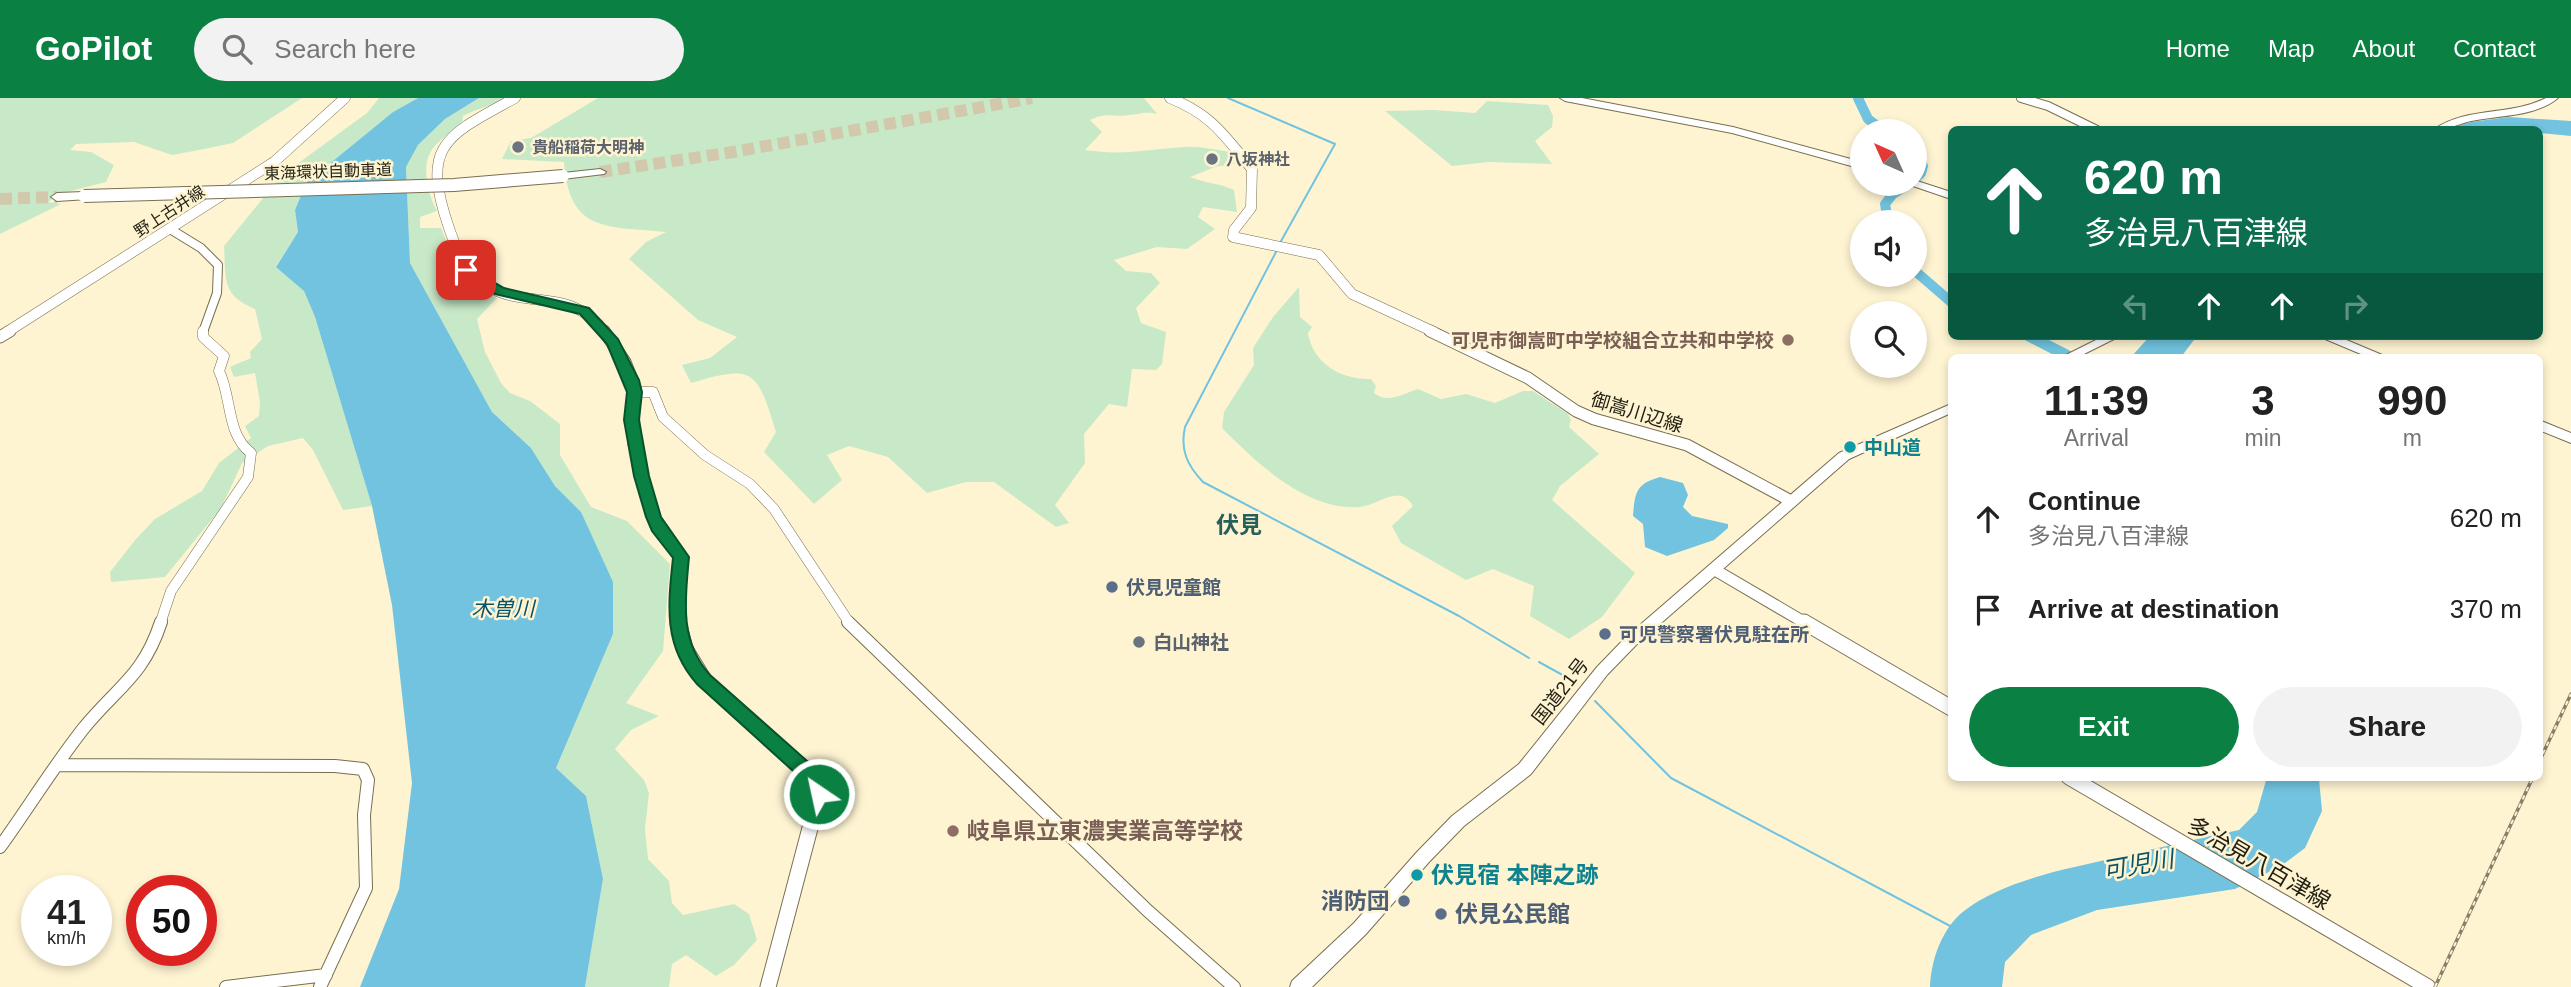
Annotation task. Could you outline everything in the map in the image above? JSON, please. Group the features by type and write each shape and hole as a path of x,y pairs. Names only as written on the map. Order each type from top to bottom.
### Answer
{"highway":[{"path":"1565,98 1739,128 1850,162"},
{"path":"1618,98 1850,156"},
{"path":"2448,126 2467,118 2541,106 2553,98"},
{"name":"東海環状自動車道","path":"57,197 454,185 600,172"},
{"path":"1927,183 1948,189"},
{"path":"1927,185 1948,195"},
{"path":"2075,354 2105,340"},
{"path":"2322,340 2358,354"},
{"path":"2335,340 2372,354"},
{"name":"国道21号","path":"1299,987 1367,920 1457,822 1477,804 1508,785 1527,767 1618,652 1844,456 1948,409"},
{"path":"2543,424 2571,434"}],"main road":[{"name":"野上古井線","path":"0,337 274,162 345,98"},
{"path":"515,98 466,127 444,148 438,160 436,178 460,259 466,270 485,285 524,297 577,307 591,314 613,342 635,392 632,420 641,476 657,527 681,557 676,609 685,648 696,671 704,680 810,775 819,794 768,987"},
{"name":"御嵩川辺線","path":"1170,98 1205,114 1252,169 1251,208 1234,230 1233,237 1320,255 1330,263 1343,287 1352,294 1528,378 1576,411 1594,419 1687,445 1791,501"},
{"path":"1715,570 1948,706"},
{"name":"多治見八百津線","path":"2076,781 2428,987"}],"street":[{"path":"2021,98 2053,108 2089,126"},
{"path":"0,847 84,728 138,671 152,650 171,591 242,489 250,470 251,453 243,447 233,429 227,387 219,371 224,356 203,337 204,321 218,290 215,279 218,265 201,248 170,229"},
{"path":"635,392 653,392 663,417 705,455 750,484 774,509 845,619 1149,911 1234,987"},
{"path":"58,765 191,763 348,766 363,769 368,779 364,815 366,888 323,981 226,987"}],"green space":[{"path":"0,98 302,98 233,143 199,150 172,155 134,142 76,144 70,150 91,152 114,165 106,182 59,194 48,202 61,204 0,234"},
{"path":"379,98 418,98 393,112 306,183 295,210 298,232 276,266 304,291 315,317 372,506 343,510 313,450 303,438 268,446 242,463 221,508 165,577 111,582 110,572 136,539 155,519 202,491 219,463 251,438 245,426 259,416 260,402 255,373 234,377 230,367 251,358 250,352 262,339 255,309 236,298 228,285 224,246 282,175 367,113"},
{"path":"479,98 507,98 463,116 462,123 433,148 426,171 428,189 437,211 420,217 420,228 441,228 459,273 497,298 477,319 485,352 501,383 510,393 530,401 560,424 560,455 591,507 627,521 670,564 663,651 626,703 659,716 631,730 615,749 644,780 649,793 645,829 648,859 669,881 672,903 683,915 734,904 749,914 757,940 734,965 716,976 686,955 672,964 669,987 585,987 603,879 586,796 556,768 613,634 581,512 555,486 531,448 492,412 410,263 406,167 418,145 445,119"},
{"path":"598,98 1144,98 1157,114 1106,115 1090,120 1102,132 1085,150 1124,152 1191,147 1230,152 1239,163 1215,167 1190,177 1234,190 1237,212 1203,207 1198,217 1215,229 1187,249 1157,247 1114,260 1126,271 1151,273 1160,283 1136,308 1141,323 1166,332 1162,364 1156,370 1132,369 1127,407 1109,404 1084,434 1085,463 1055,505 1069,523 1056,527 994,482 966,482 927,493 888,457 849,446 827,455 842,480 814,504 764,452 776,432 764,396 751,378 741,374 729,374 691,383 682,365 710,358 737,337 698,320 629,259 646,242 666,232 610,226 595,222 583,214 567,185 564,162 502,159 511,141 531,138"},
{"path":"1487,101 1548,105 1553,116 1552,127 1535,141 1552,164 1489,162 1452,166 1385,111 1475,113"},
{"path":"1299,287 1300,317 1312,327 1308,333 1316,353 1330,368 1340,373 1371,379 1376,386 1374,393 1379,396 1395,397 1418,389 1441,399 1466,394 1495,403 1523,391 1533,391 1568,414 1571,420 1569,427 1599,454 1560,486 1552,500 1635,573 1602,617 1569,639 1530,616 1534,586 1493,569 1466,580 1401,543 1392,526 1413,506 1408,499 1402,496 1389,497 1360,507 1321,501 1284,482 1222,428 1224,412 1254,365 1253,348 1273,317"}],"water":[{"name":"木曽川","path":"418,98 479,98 445,119 418,145 406,167 410,263 492,412 531,448 555,486 581,512 613,582 613,634 556,768 586,796 603,879 585,987 360,987 399,889 412,783 392,605 372,506 315,317 304,291 276,267 298,232 295,210 306,183 393,112"},
{"path":"2509,117 2571,121 2571,136 2543,133 2543,126 2457,126"},
{"path":"2146,340 2194,340 2183,354 2134,354"},
{"path":"1660,477 1683,483 1688,495 1683,507 1692,516 1728,524 1728,528 1714,540 1667,556 1645,547 1643,524 1633,516 1635,501 1641,486"},
{"name":"可児川","path":"2266,781 2319,781 2322,811 2305,848 2281,866 2235,889 2097,910 2031,935 2005,962 2002,987 1930,987 1935,956 1944,935 1956,918 1980,900 2017,883 2059,871 2239,830 2257,812"}],"waterway":[{"path":"1228,98 1335,144 1280,243"},
{"path":"1858,98 1868,119"},
{"path":"1886,210 1885,204 1891,196"},
{"path":"1276,252 1185,427 1184,450 1193,469 1203,482 1459,616 1529,658"},
{"path":"1927,281 1948,299"},
{"path":"2037,340 2064,354"},
{"path":"1539,662 1577,683"},
{"path":"1595,701 1671,778 1952,927"}],"tunnel":[{"path":"600,172 733,152 1032,98"},
{"path":"0,199 57,197"}],"railway":[{"path":"2543,754 2571,694"},
{"path":"2435,987 2531,781"}],"place":[{"name":"貴船稲荷大明神","path":"518,147"},
{"name":"八坂神社","path":"1212,159"},
{"name":"可児市御嵩町中学校組合立共和中学校","path":"1788,340"},
{"name":"中山道","path":"1850,447"},
{"name":"伏見児童館","path":"1112,587"},
{"name":"可児警察署伏見駐在所","path":"1605,634"},
{"name":"白山神社","path":"1139,642"},
{"name":"岐阜県立東濃実業高等学校","path":"953,831"},
{"name":"伏見宿 本陣之跡","path":"1417,875"},
{"name":"消防団","path":"1404,901"},
{"name":"伏見公民館","path":"1441,914"}],"district":[{"name":"伏見","path":"1239,525"}],"route":[{"path":"466,270 476,280 500,291 577,307 591,314 613,342 635,392 632,420 641,476 657,527 681,557 676,609 685,648 696,671 704,680 810,775 819,794"}]}
